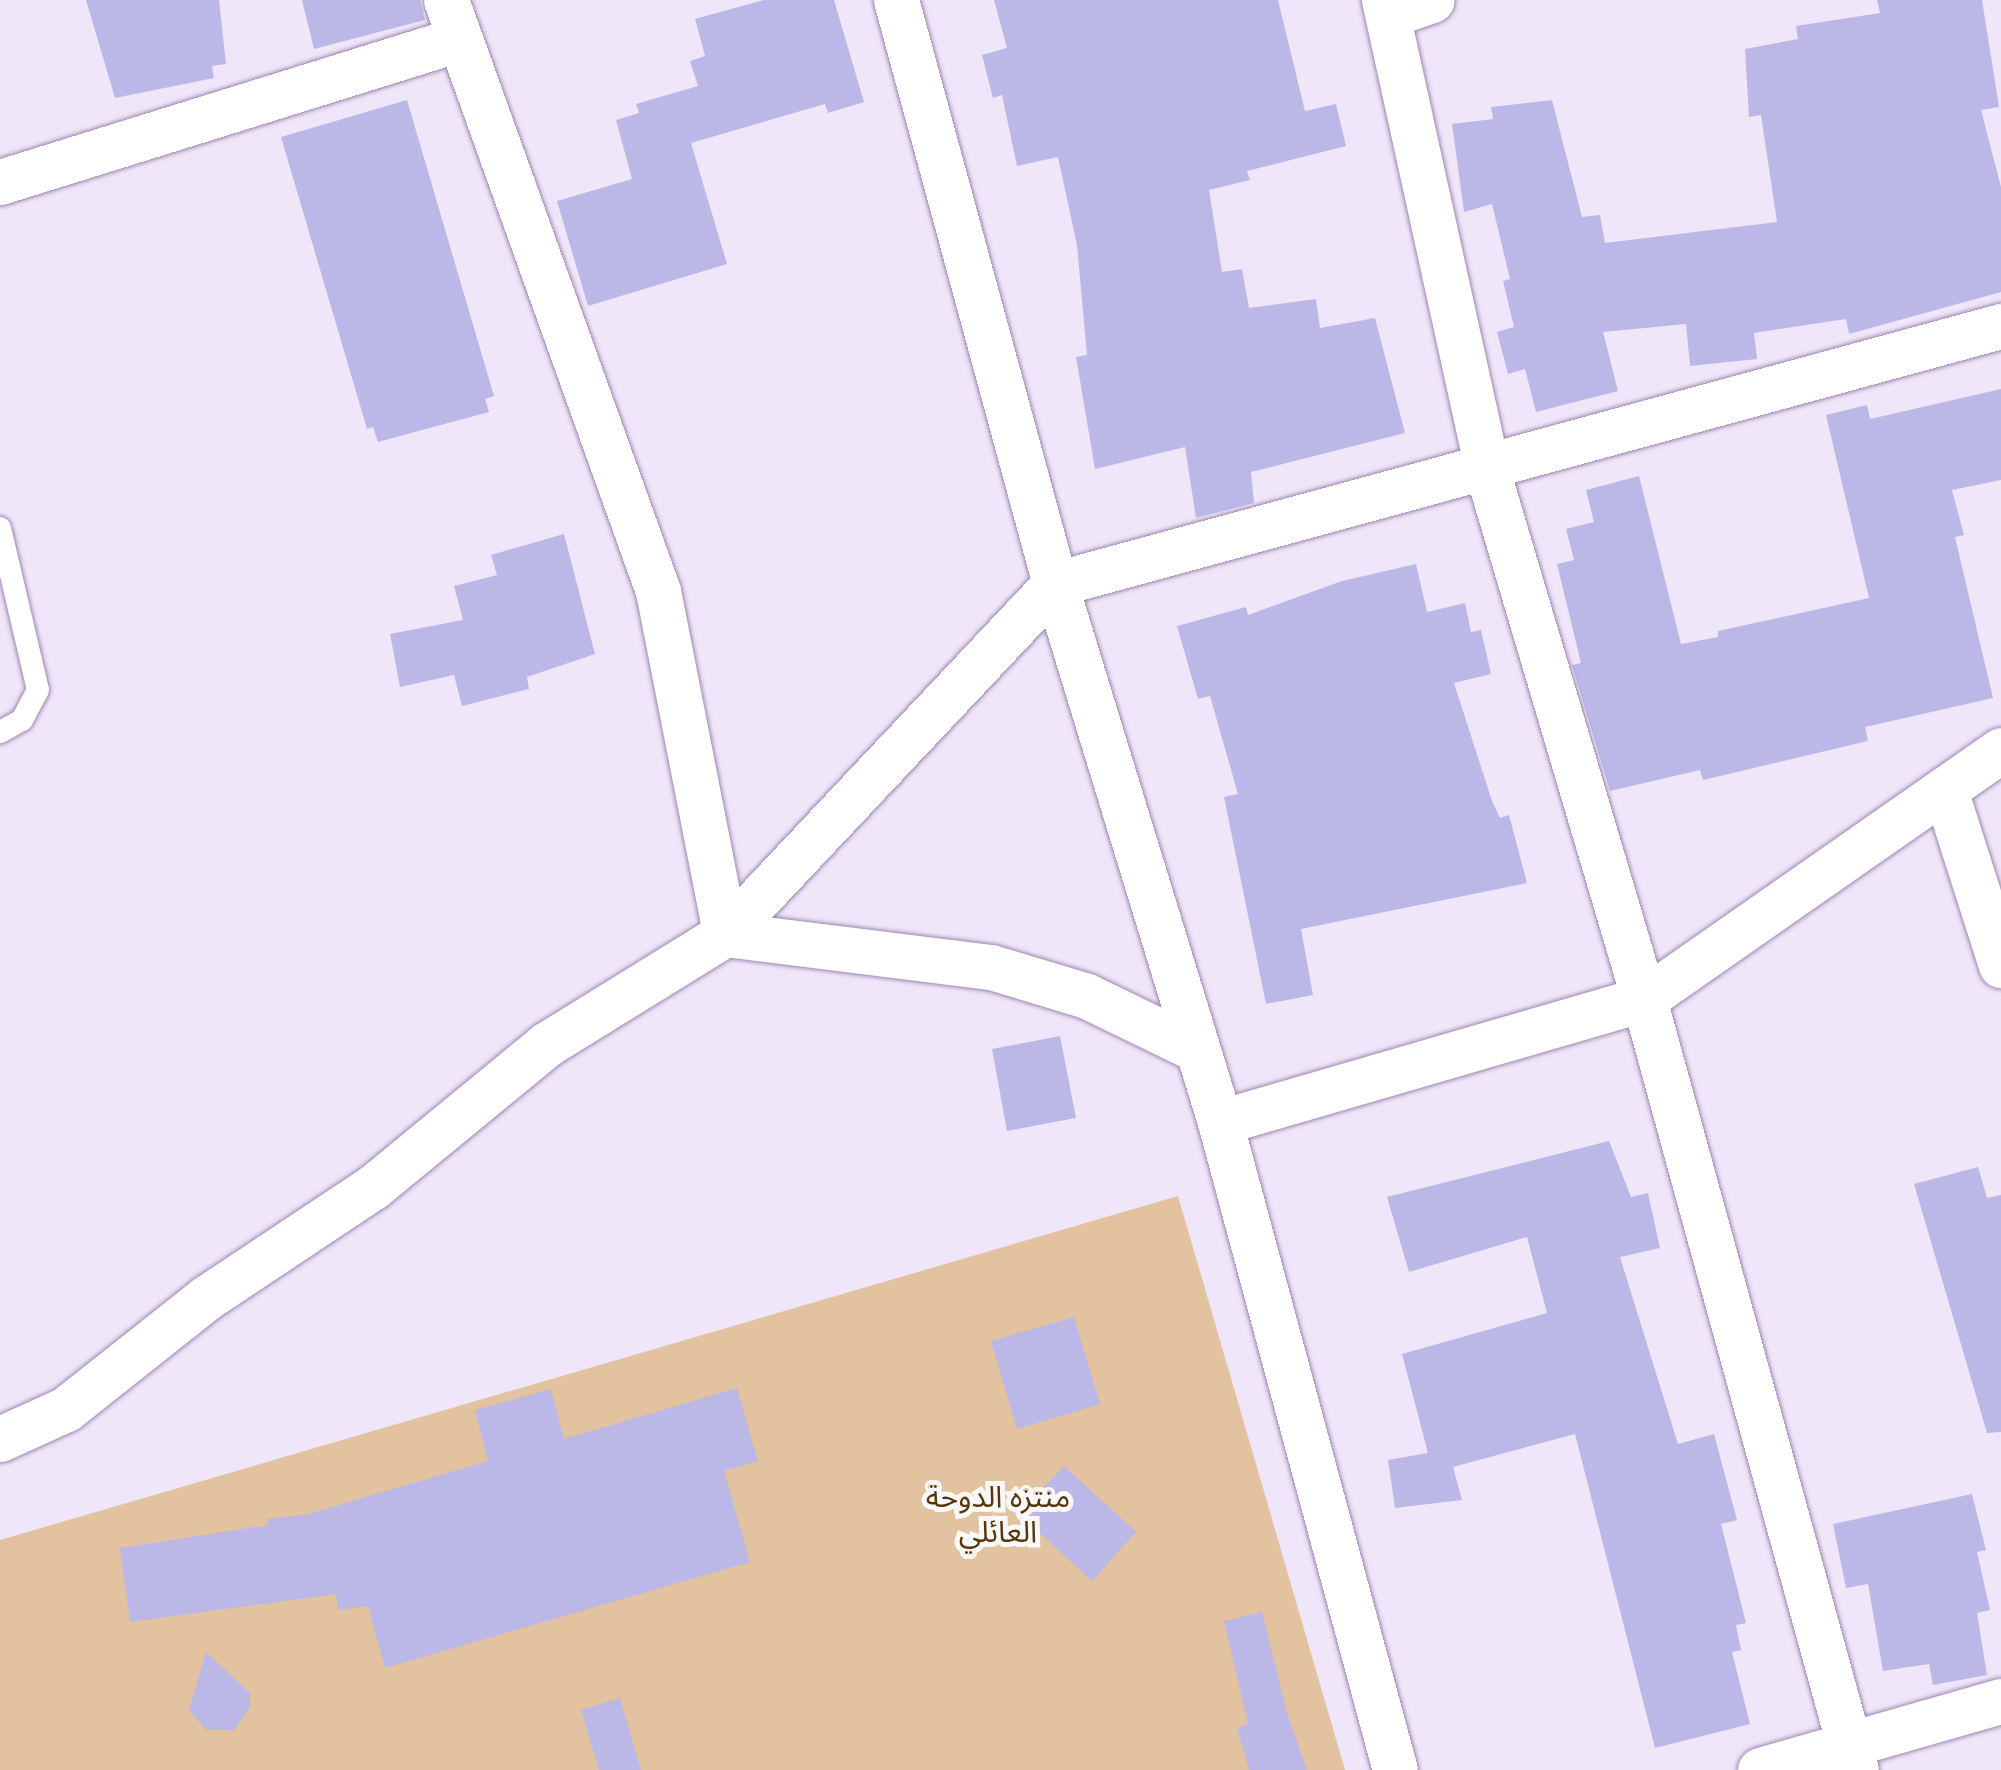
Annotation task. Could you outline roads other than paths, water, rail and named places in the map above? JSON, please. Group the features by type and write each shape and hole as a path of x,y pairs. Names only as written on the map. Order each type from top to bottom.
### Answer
{"street":[{"path":"896,0 1054,584 1220,1122 1395,1770"},
{"path":"1432,0 1386,8 1487,470 1644,999 1853,1757"},
{"path":"0,182 452,20 658,590 725,934"},
{"path":"0,1439 66,1408 206,1298 373,1187 547,1044 725,934 1054,584 1487,470 2001,326"},
{"path":"1220,1122 1644,999 2001,750"},
{"path":"1945,790 2001,966"},
{"path":"725,934 990,967 1088,996 1196,1049"},
{"path":"1760,1770 1853,1757 2001,1700"}],"lane":[{"path":"0,528 38,690 22,720 0,732"}],"park label":[{"name":"منتزه الدوحة العائلي","path":"998,1514"}]}
